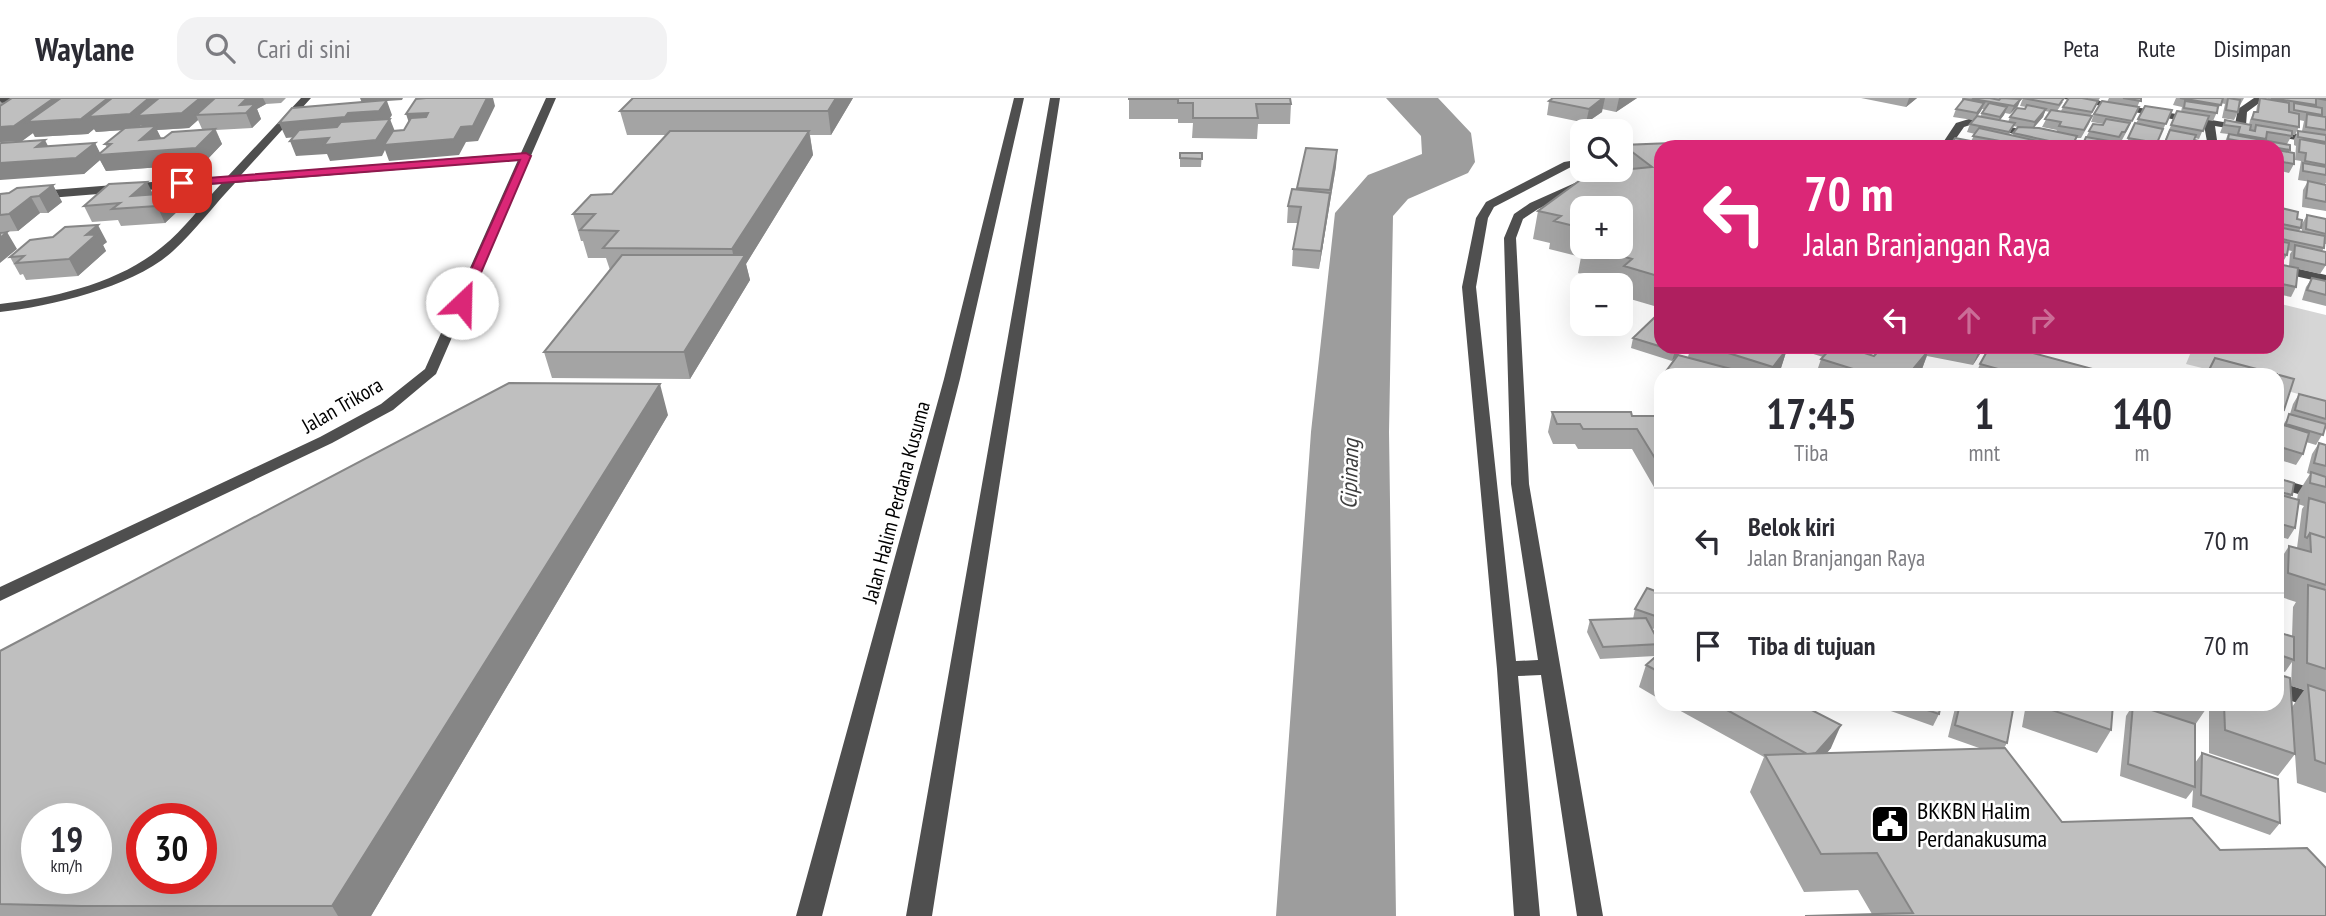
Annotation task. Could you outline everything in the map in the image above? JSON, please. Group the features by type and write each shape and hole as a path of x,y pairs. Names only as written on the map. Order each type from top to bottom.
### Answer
{"street":[{"path":"0,100 37,98"},
{"path":"0,308 61,297 90,288 147,263 167,250 306,98"},
{"name":"Jalan Trikora","path":"0,595 326,440 387,407 431,371 551,98"},
{"name":"Jalan Halim Perdana Kusuma","path":"809,916 952,379 1019,98"},
{"path":"919,916 1055,98"},
{"path":"2064,98 2326,142"},
{"path":"2240,129 2242,110 2261,98"},
{"path":"1950,140 1960,125 1969,122 2060,140"},
{"path":"2209,124 2212,140"},
{"path":"0,198 526,156"},
{"path":"1527,916 1507,669 1469,287 1482,218 1490,205 1570,164"},
{"path":"1584,182 1534,206 1518,217 1510,239 1520,484 1590,916"},
{"path":"2284,270 2326,279"},
{"path":"2284,485 2326,497"},
{"path":"1507,669 1550,667"},
{"path":"2284,690 2326,705"}],"shaded area":[{"path":"2284,305 2326,315 2326,402 2284,390 2284,368 2202,368 2186,364 2190,354 2284,354"}],"building":[{"path":"12,98 54,98 14,126 0,127 0,106"},
{"path":"61,98 108,98 81,119 27,122"},
{"path":"112,98 149,98 130,114 88,117"},
{"path":"159,98 209,98 199,99 182,113 137,116"},
{"path":"215,98 247,98 240,105 255,104 246,113 196,115"},
{"path":"487,98 473,126 461,127 454,139 384,145 393,131 404,130 411,118 426,117 428,113 406,114 416,99"},
{"path":"633,98 836,98 828,111 620,111"},
{"path":"1129,98 1290,98 1291,104 1256,104 1258,118 1193,118 1193,103 1178,103 1178,99"},
{"path":"1553,98 1603,98 1589,109 1549,101"},
{"path":"1974,98 1999,100 2021,99 2014,106"},
{"path":"2023,98 2064,98 2059,105"},
{"path":"2069,98 2098,101 2092,112 2063,107"},
{"path":"2180,98 2223,98 2221,105"},
{"path":"2228,98 2240,100 2238,112 2226,110"},
{"path":"2260,98 2289,103 2289,112 2299,114 2299,127 2252,119 2254,112 2258,112"},
{"path":"2271,98 2316,98 2316,105"},
{"path":"1964,99 1984,103 1977,113 1956,109"},
{"path":"387,100 379,111 279,123 292,108"},
{"path":"2102,101 2139,107 2132,121 2094,114"},
{"path":"2185,101 2218,106 2217,113 2184,108"},
{"path":"1989,103 2007,107 2000,117 1982,113"},
{"path":"2294,103 2322,108 2322,115 2294,110"},
{"path":"2027,105 2046,109 2035,122 2010,117 2017,108 2025,109"},
{"path":"2145,106 2172,110 2166,124 2138,119"},
{"path":"2051,110 2092,116 2084,130 2059,126 2061,122 2045,119"},
{"path":"2177,111 2209,116 2203,131 2171,125"},
{"path":"2307,114 2326,117 2326,130 2306,127"},
{"path":"1977,116 2015,123 2009,132 1970,124"},
{"path":"390,119 376,140 324,145 329,138 290,141 299,130 337,127 341,122"},
{"path":"2106,119 2130,123 2119,137 2089,131 2093,124 2103,125"},
{"path":"2225,120 2251,125 2250,130 2255,131 2256,125 2292,131 2292,136 2267,132 2266,139 2238,134 2240,127 2224,125"},
{"path":"2135,123 2163,129 2158,140 2128,138"},
{"path":"156,126 140,140 164,138 172,132 215,129 196,148 98,155 111,144 105,144 125,128"},
{"path":"2018,127 2039,128 2077,136 2075,140 2045,140 2013,133"},
{"path":"1979,128 2033,140 1994,140 1973,136"},
{"path":"2170,130 2196,135 2194,140 2166,140"},
{"path":"670,131 809,131 732,249 603,248 618,231 580,230 595,214 573,214 591,195 612,194"},
{"path":"2298,131 2326,135 2326,142 2298,137"},
{"path":"2229,134 2262,140 2234,140 2228,139"},
{"path":"2300,139 2326,144 2326,165 2305,161 2306,153 2299,152"},
{"path":"45,140 36,147 95,143 76,158 0,163 1,143"},
{"path":"1654,144 1654,275 1624,266 1633,259 1633,196 1570,196 1570,225 1554,221 1561,216 1538,211 1578,182 1633,182 1633,169 1652,167 1633,153 1633,145"},
{"path":"1306,148 1337,150 1330,190 1297,188"},
{"path":"2284,151 2294,153 2294,164 2284,162"},
{"path":"1180,153 1202,153 1202,159 1180,158"},
{"path":"2303,163 2326,167 2326,175 2303,171"},
{"path":"2308,181 2326,185 2326,202 2306,198"},
{"path":"147,182 131,196 172,193 157,206 112,209 120,203 84,206 109,184"},
{"path":"53,185 9,214 0,215 0,194 17,188"},
{"path":"1292,189 1330,193 1321,251 1293,249 1301,207 1288,206"},
{"path":"2284,209 2298,212 2297,219 2302,220 2301,228 2284,224"},
{"path":"2307,215 2326,219 2326,234 2306,229"},
{"path":"98,225 86,235 97,234 69,259 16,263 24,256 10,257 30,240 53,237 65,227"},
{"path":"2284,228 2325,236 2324,248 2284,239"},
{"path":"2284,242 2289,243 2287,255 2284,254"},
{"path":"2295,245 2326,252 2326,265 2294,258"},
{"path":"622,255 745,255 684,352 544,352"},
{"path":"2284,265 2298,268 2296,287 2284,284"},
{"path":"2312,278 2326,281 2326,295 2307,290"},
{"path":"1654,318 1654,344 1633,338"},
{"path":"1732,354 1783,354 1773,367"},
{"path":"1826,354 1926,354 1914,368 1850,368 1821,359"},
{"path":"1986,354 2037,354 2089,368 1994,368 1980,364"},
{"path":"1678,355 1727,368 1668,368"},
{"path":"2215,358 2252,368 2210,368"},
{"path":"2284,376 2294,379 2284,410"},
{"path":"509,383 660,384 332,906 0,904 0,651"},
{"path":"2299,394 2326,401 2326,419 2295,410"},
{"path":"1552,412 1631,412 1632,416 1654,416 1654,457 1637,429 1583,429 1580,424 1557,424"},
{"path":"2289,414 2326,424 2323,435 2286,424"},
{"path":"2284,425 2309,433 2303,454 2284,448"},
{"path":"2319,443 2326,445 2326,466 2314,463"},
{"path":"2311,472 2326,477 2326,487 2310,483"},
{"path":"2284,480 2294,483 2292,495 2284,493"},
{"path":"2284,496 2299,500 2295,528 2284,525"},
{"path":"2309,498 2326,503 2326,538 2310,533 2305,537"},
{"path":"2310,533 2326,538 2326,585 2288,573 2289,546 2311,552"},
{"path":"2308,585 2326,590 2326,669 2307,663"},
{"path":"1647,588 1654,590 1654,616 1635,609"},
{"path":"1646,618 1654,633 1654,644 1603,647 1590,620"},
{"path":"2284,634 2294,637 2294,660 2284,656"},
{"path":"1654,658 1654,669 1646,665"},
{"path":"2284,676 2290,678 2295,754 2225,730 2224,711 2284,711"},
{"path":"2308,685 2326,691 2326,764 2315,760"},
{"path":"1729,711 1814,711 1841,725 1816,753 1807,754"},
{"path":"1958,711 2013,711 2007,743 1955,725"},
{"path":"2055,711 2112,711 2111,730"},
{"path":"2132,711 2155,711 2195,724 2195,787 2128,764"},
{"path":"2005,748 2062,822 2192,818 2220,850 2307,848 2326,868 2326,916 1805,916 1913,913 1877,853 1821,854 1765,755"},
{"path":"2202,753 2278,779 2280,823 2201,795"}],"waterway":[{"name":"Cipinang","path":"1336,916 1350,432 1364,213 1388,187 1449,162 1446,133 1410,98"}],"place":[{"name":"BKKBN Halim Perdanakusuma","path":"1890,824"}],"route":[{"path":"182,183 526,156 462,303"}]}
